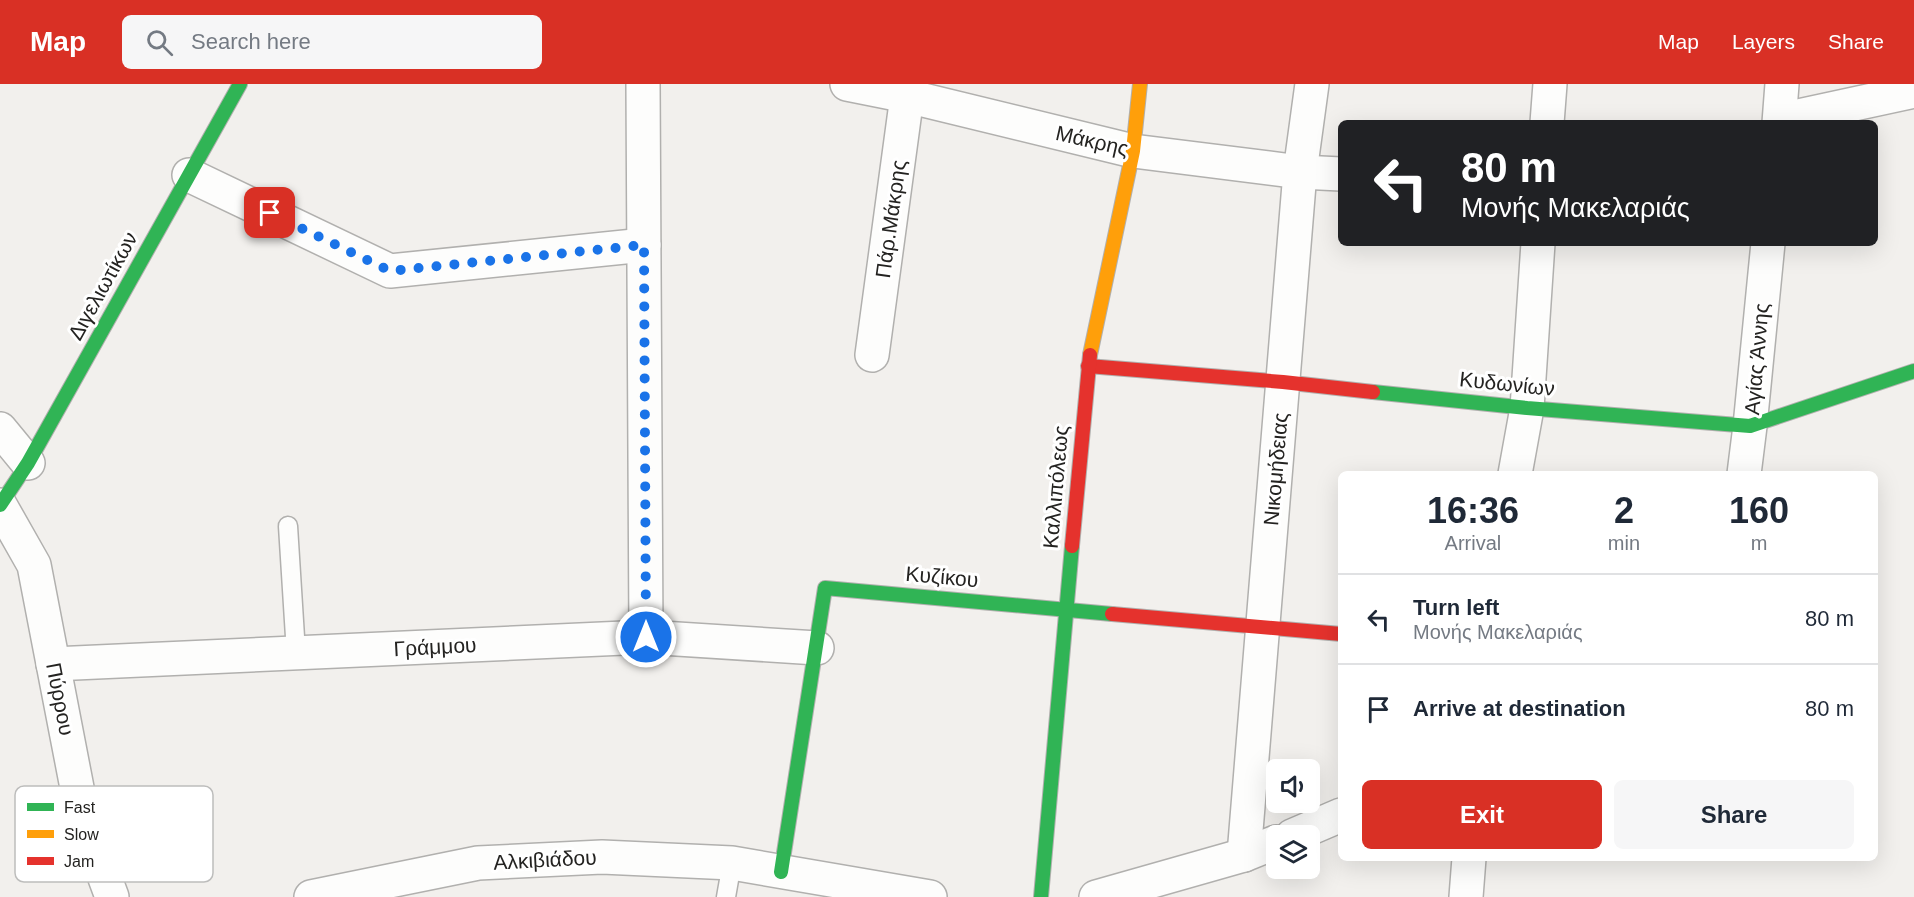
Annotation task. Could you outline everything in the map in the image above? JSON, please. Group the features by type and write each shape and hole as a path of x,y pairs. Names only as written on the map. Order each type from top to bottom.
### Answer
{"street":[{"name":"Διγελιωτίκων","path":"0,505 28,463 240,84"},
{"path":"643,84 646,637"},
{"name":"Μάκρης","path":"847,84 906,90 1133,151 1300,172 1338,174"},
{"name":"Καλλιπόλεως","path":"1041,897 1088,366 1133,151 1140,84"},
{"name":"Νικομήδειας","path":"1244,855 1300,172 1312,84"},
{"path":"1547,120 1550,84"},
{"path":"1780,120 1782,84"},
{"name":"Πάρ.Μάκρης","path":"872,355 906,90"},
{"path":"1789,120 1914,91"},
{"path":"189,175 390,271 644,245"},
{"path":"1516,471 1527,408 1538,246"},
{"name":"Αγίας Άννης","path":"1744,471 1768,246"},
{"name":"Κυδωνίων","path":"1088,366 1283,382 1527,408 1750,426 1914,371"},
{"path":"0,429 28,463"},
{"name":"Πύρρου","path":"0,505 34,565 77,786"},
{"name":"Κυζίκου","path":"782,872 825,588 1338,634"},
{"name":"Γράμμου","path":"53,664 646,637 817,648"},
{"path":"1318,825 1338,816"},
{"path":"1096,897 1244,855 1266,846"},
{"name":"Αλκιβιάδου","path":"311,897 478,863 602,857 732,863 930,897"},
{"path":"1466,897 1469,861"},
{"name":"Πύρρου","path":"106,882 112,897"}],"lane":[{"path":"288,526 296,653"},
{"path":"726,897 732,863"}],"traffic: fast":[{"path":"0,505 28,463 240,84"},
{"path":"1373,392 1527,408 1750,426 1914,371"},
{"path":"1041,897 1072,546"},
{"path":"781,872 825,588 1112,614"}],"traffic: slow":[{"path":"1090,355 1133,151 1140,84"}],"traffic: jam":[{"path":"1072,546 1090,355"},
{"path":"1088,366 1373,392"},
{"path":"1112,614 1338,634"}],"route":[{"path":"270,213 390,271 644,245 646,637"}]}
